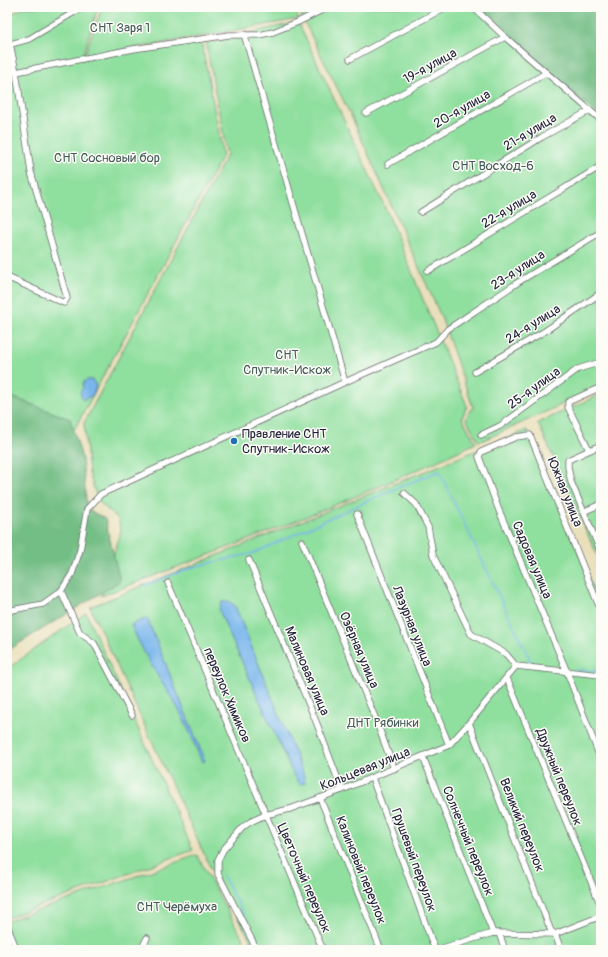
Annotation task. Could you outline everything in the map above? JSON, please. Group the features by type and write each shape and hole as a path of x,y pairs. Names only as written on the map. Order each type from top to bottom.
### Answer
{"street":[{"path":"7,277 64,303 67,298 31,172 16,72 8,44 29,39 82,7"},
{"path":"16,72 133,49 229,35 259,35 273,32 298,22 328,7"},
{"path":"350,59 446,7"},
{"path":"473,7 505,37 601,120"},
{"path":"244,34 345,382"},
{"name":"19-я улица","path":"366,113 505,37"},
{"name":"20-я улица","path":"388,164 546,73"},
{"name":"21-я улица","path":"421,212 542,137 589,110"},
{"name":"22-я улица","path":"428,271 601,166"},
{"name":"23-я улица","path":"61,591 72,574 80,550 87,509 101,494 436,342 448,329 520,281 601,232"},
{"name":"24-я улица","path":"475,372 545,331 601,293"},
{"name":"25-я улица","path":"481,435 500,426 578,369 601,362"},
{"path":"589,450 568,407 568,402 601,387"},
{"name":"Южная улица","path":"479,457 481,452 516,437 530,435 601,611"},
{"path":"601,445 568,460 571,482 585,511 601,552"},
{"name":"Садовая улица","path":"479,457 498,508 567,672 601,760"},
{"path":"404,494 416,504 428,528 433,555 471,634 506,654 516,666 601,675"},
{"path":"585,511 601,504"},
{"name":"Лазурная улица","path":"357,514 449,745"},
{"name":"Озёрная улица","path":"302,541 376,720 394,769"},
{"name":"Малиновая улица","path":"249,560 317,724 342,790"},
{"name":"переулок Химиков","path":"168,583 265,815"},
{"path":"7,611 43,604 61,591 80,633 94,643 132,715"},
{"name":"Кольцевая улица","path":"257,950 218,874 217,866 218,860 224,850 243,827 265,815 290,809 342,790 449,745 469,724 516,666"},
{"name":"Дружный переулок","path":"507,678 601,906"},
{"name":"Великий переулок","path":"469,724 551,931 555,934 561,950"},
{"name":"Солнечный переулок","path":"423,757 496,933 505,950"},
{"name":"Грушевый переулок","path":"372,778 436,950"},
{"name":"Калиновый переулок","path":"320,798 381,950"},
{"name":"Цветочный переулок","path":"265,815 323,950"},
{"path":"436,950 496,933 555,934 601,916"},
{"path":"7,926 17,950"},
{"path":"141,950 147,938"}],"green space":[{"name":"СНТ Сосновый бор","path":"7,7 10,7 11,14 25,7 98,7 82,59 201,40 223,155 74,430 7,396"},
{"name":"СНТ Заря 1","path":"102,7 292,7 299,19 84,57"},
{"name":"СНТ Восход-6","path":"297,7 481,7 511,39 601,116 601,387 479,442 466,419 473,407 441,317 353,120"},
{"path":"481,7 601,7 601,116 511,39"},
{"name":"СНТ Спутник-Искож","path":"298,22 387,212 467,406 462,418 476,443 384,485 243,542 101,596 121,531 118,519 98,501 89,473 84,423 227,155 206,43"},
{"path":"601,394 601,564 538,423"},
{"path":"7,395 70,419 82,458 87,509 105,519 120,581 7,651"},
{"name":"ДНТ Рябинки","path":"527,430 601,607 601,950 256,950 209,865 90,607"},
{"path":"86,613 193,850 7,918 7,669"},
{"name":"СНТ Черёмуха","path":"197,855 249,950 12,950 7,939 7,921"}],"water":[{"path":"87,380 92,380 96,385 93,395 83,400 80,392 83,388 83,383"},
{"path":"229,601 235,606 304,776 305,783 300,784 293,774 219,610 222,602"},
{"path":"147,618 205,761 202,762 189,730 173,700 150,664 131,625"}],"waterway":[{"path":"145,585 197,566 254,553 385,493 439,471 533,666"},
{"path":"576,670 601,671"},
{"path":"223,876 263,950"}],"place":[{"name":"Правление СНТ Спутник-Искож","path":"234,441"}]}
